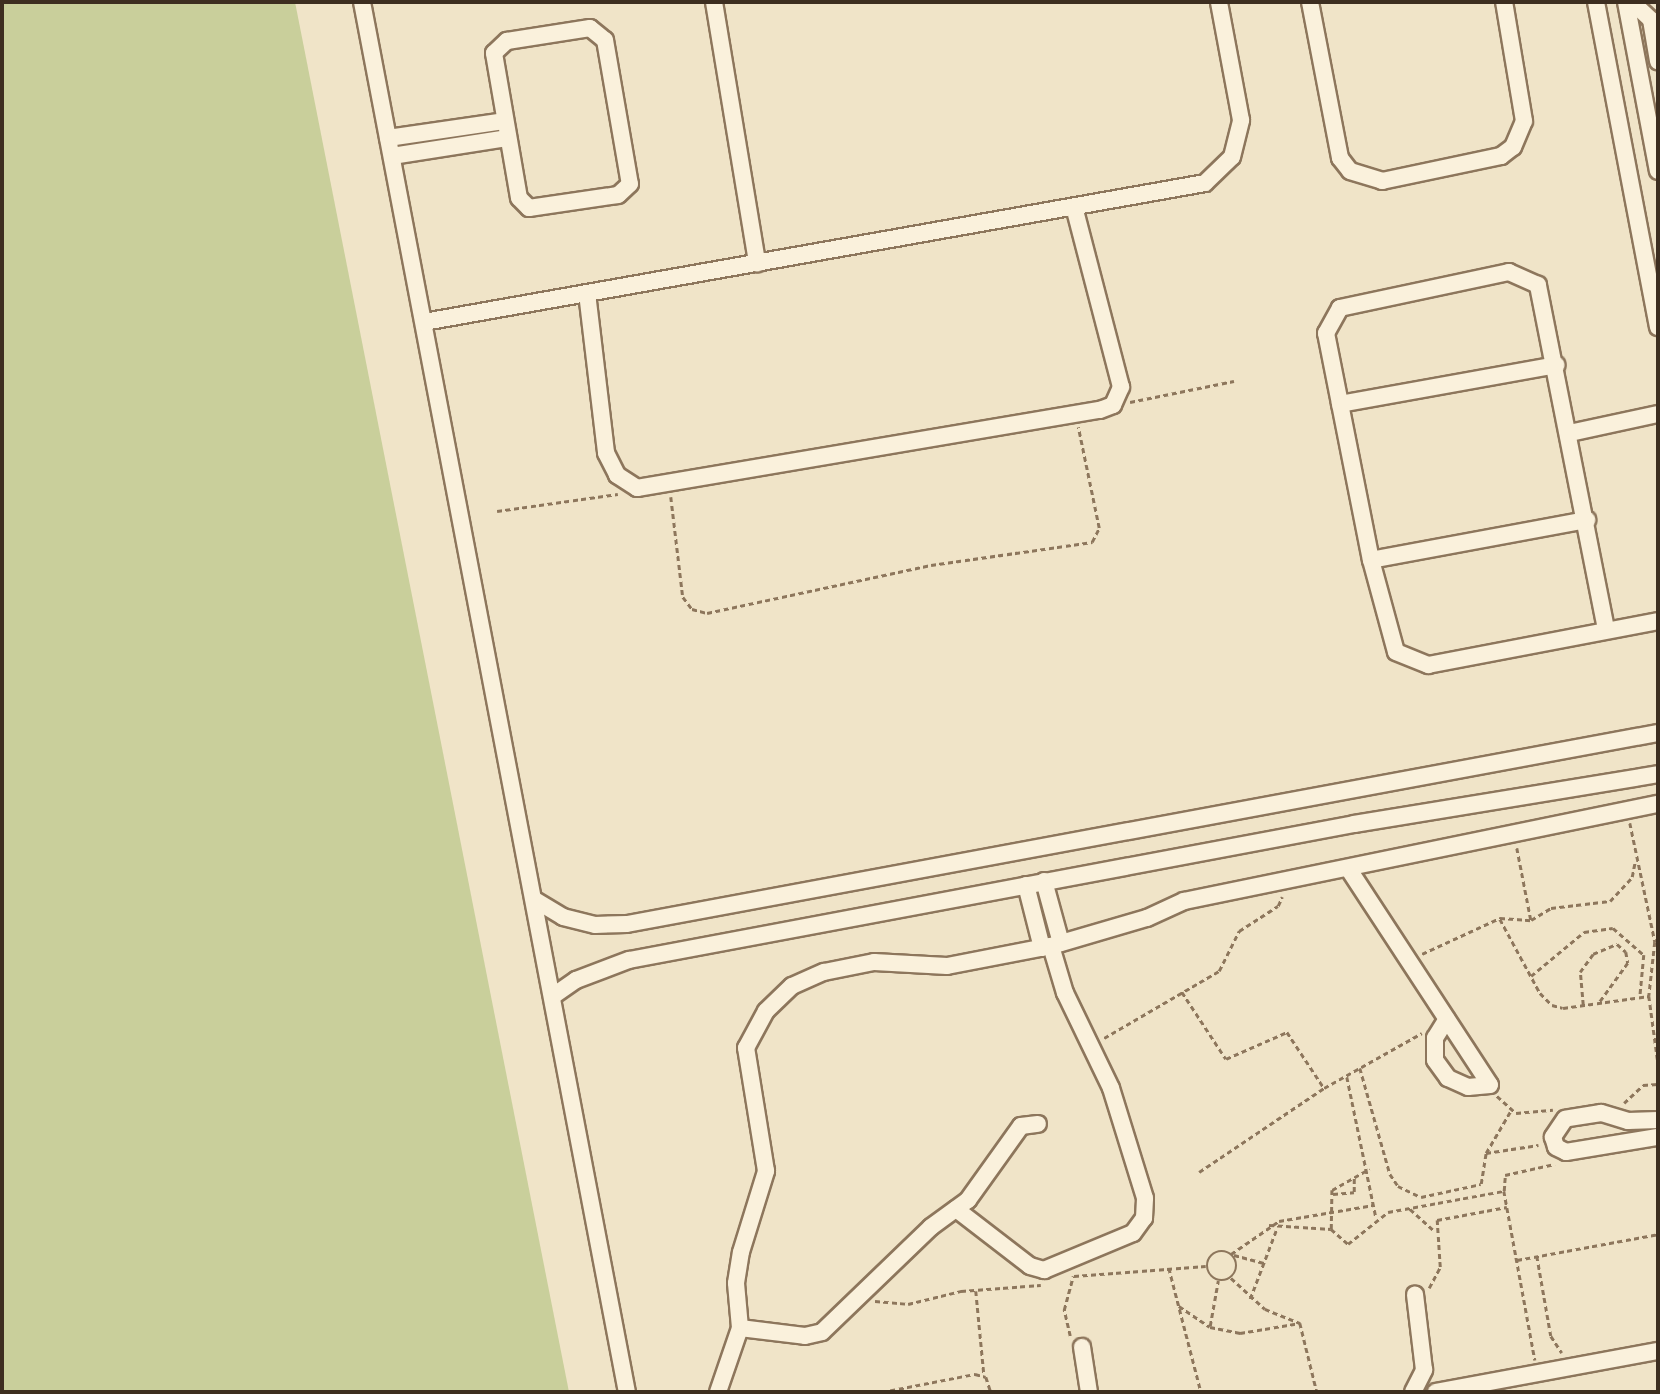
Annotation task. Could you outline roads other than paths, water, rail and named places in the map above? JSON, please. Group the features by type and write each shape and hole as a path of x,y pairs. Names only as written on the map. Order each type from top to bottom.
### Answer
{"street":[{"path":"362,2 627,1392"},
{"path":"714,2 757,263"},
{"path":"424,322 1205,183 1232,156 1241,120 1219,2"},
{"path":"1310,2 1340,158 1358,175 1382,181 1501,156 1513,147 1524,121 1504,2"},
{"path":"1596,2 1658,327"},
{"path":"1626,2 1658,171"},
{"path":"1632,2 1651,20 1658,61"},
{"path":"590,28 606,40 630,184 618,195 529,208 519,198 507,138 493,62 499,45 590,28"},
{"path":"388,138 504,121"},
{"path":"392,156 507,138"},
{"path":"587,293 606,453 623,481 646,490 1075,415 1113,405 1121,387 1074,206"},
{"path":"1606,629 1543,293 1530,277 1509,272 1340,308 1326,333 1390,643 1417,664 1658,621"},
{"path":"1340,404 1557,365"},
{"path":"1570,433 1658,414"},
{"path":"1371,560 1587,520"},
{"path":"535,900 574,919 627,924 1658,733"},
{"path":"553,996 593,972 629,960 1026,884 1658,774"},
{"path":"718,1392 740,1328 736,1283 741,1252 766,1171 745,1057 766,1010 792,986 824,972 874,962 947,966 1051,946 1184,901 1658,804"},
{"path":"1348,868 1411,959 1490,1085 1468,1087 1442,1069 1435,1038 1447,1019"},
{"path":"1044,881 1051,946"},
{"path":"956,1209 1030,1266 1044,1270 1140,1227 1145,1198 1093,1045 1062,985 1051,946 1026,884"},
{"path":"1658,1120 1620,1119 1601,1113 1565,1119 1555,1129 1553,1142 1562,1151 1575,1151 1658,1138"},
{"path":"1620,1119 1621,1144"},
{"path":"740,1328 814,1336 981,1186 1021,1126 1038,1124"},
{"path":"1413,1392 1424,1370 1416,1300"},
{"path":"1424,1370 1443,1391 1658,1351"},
{"path":"1084,1353 1089,1392"}]}
